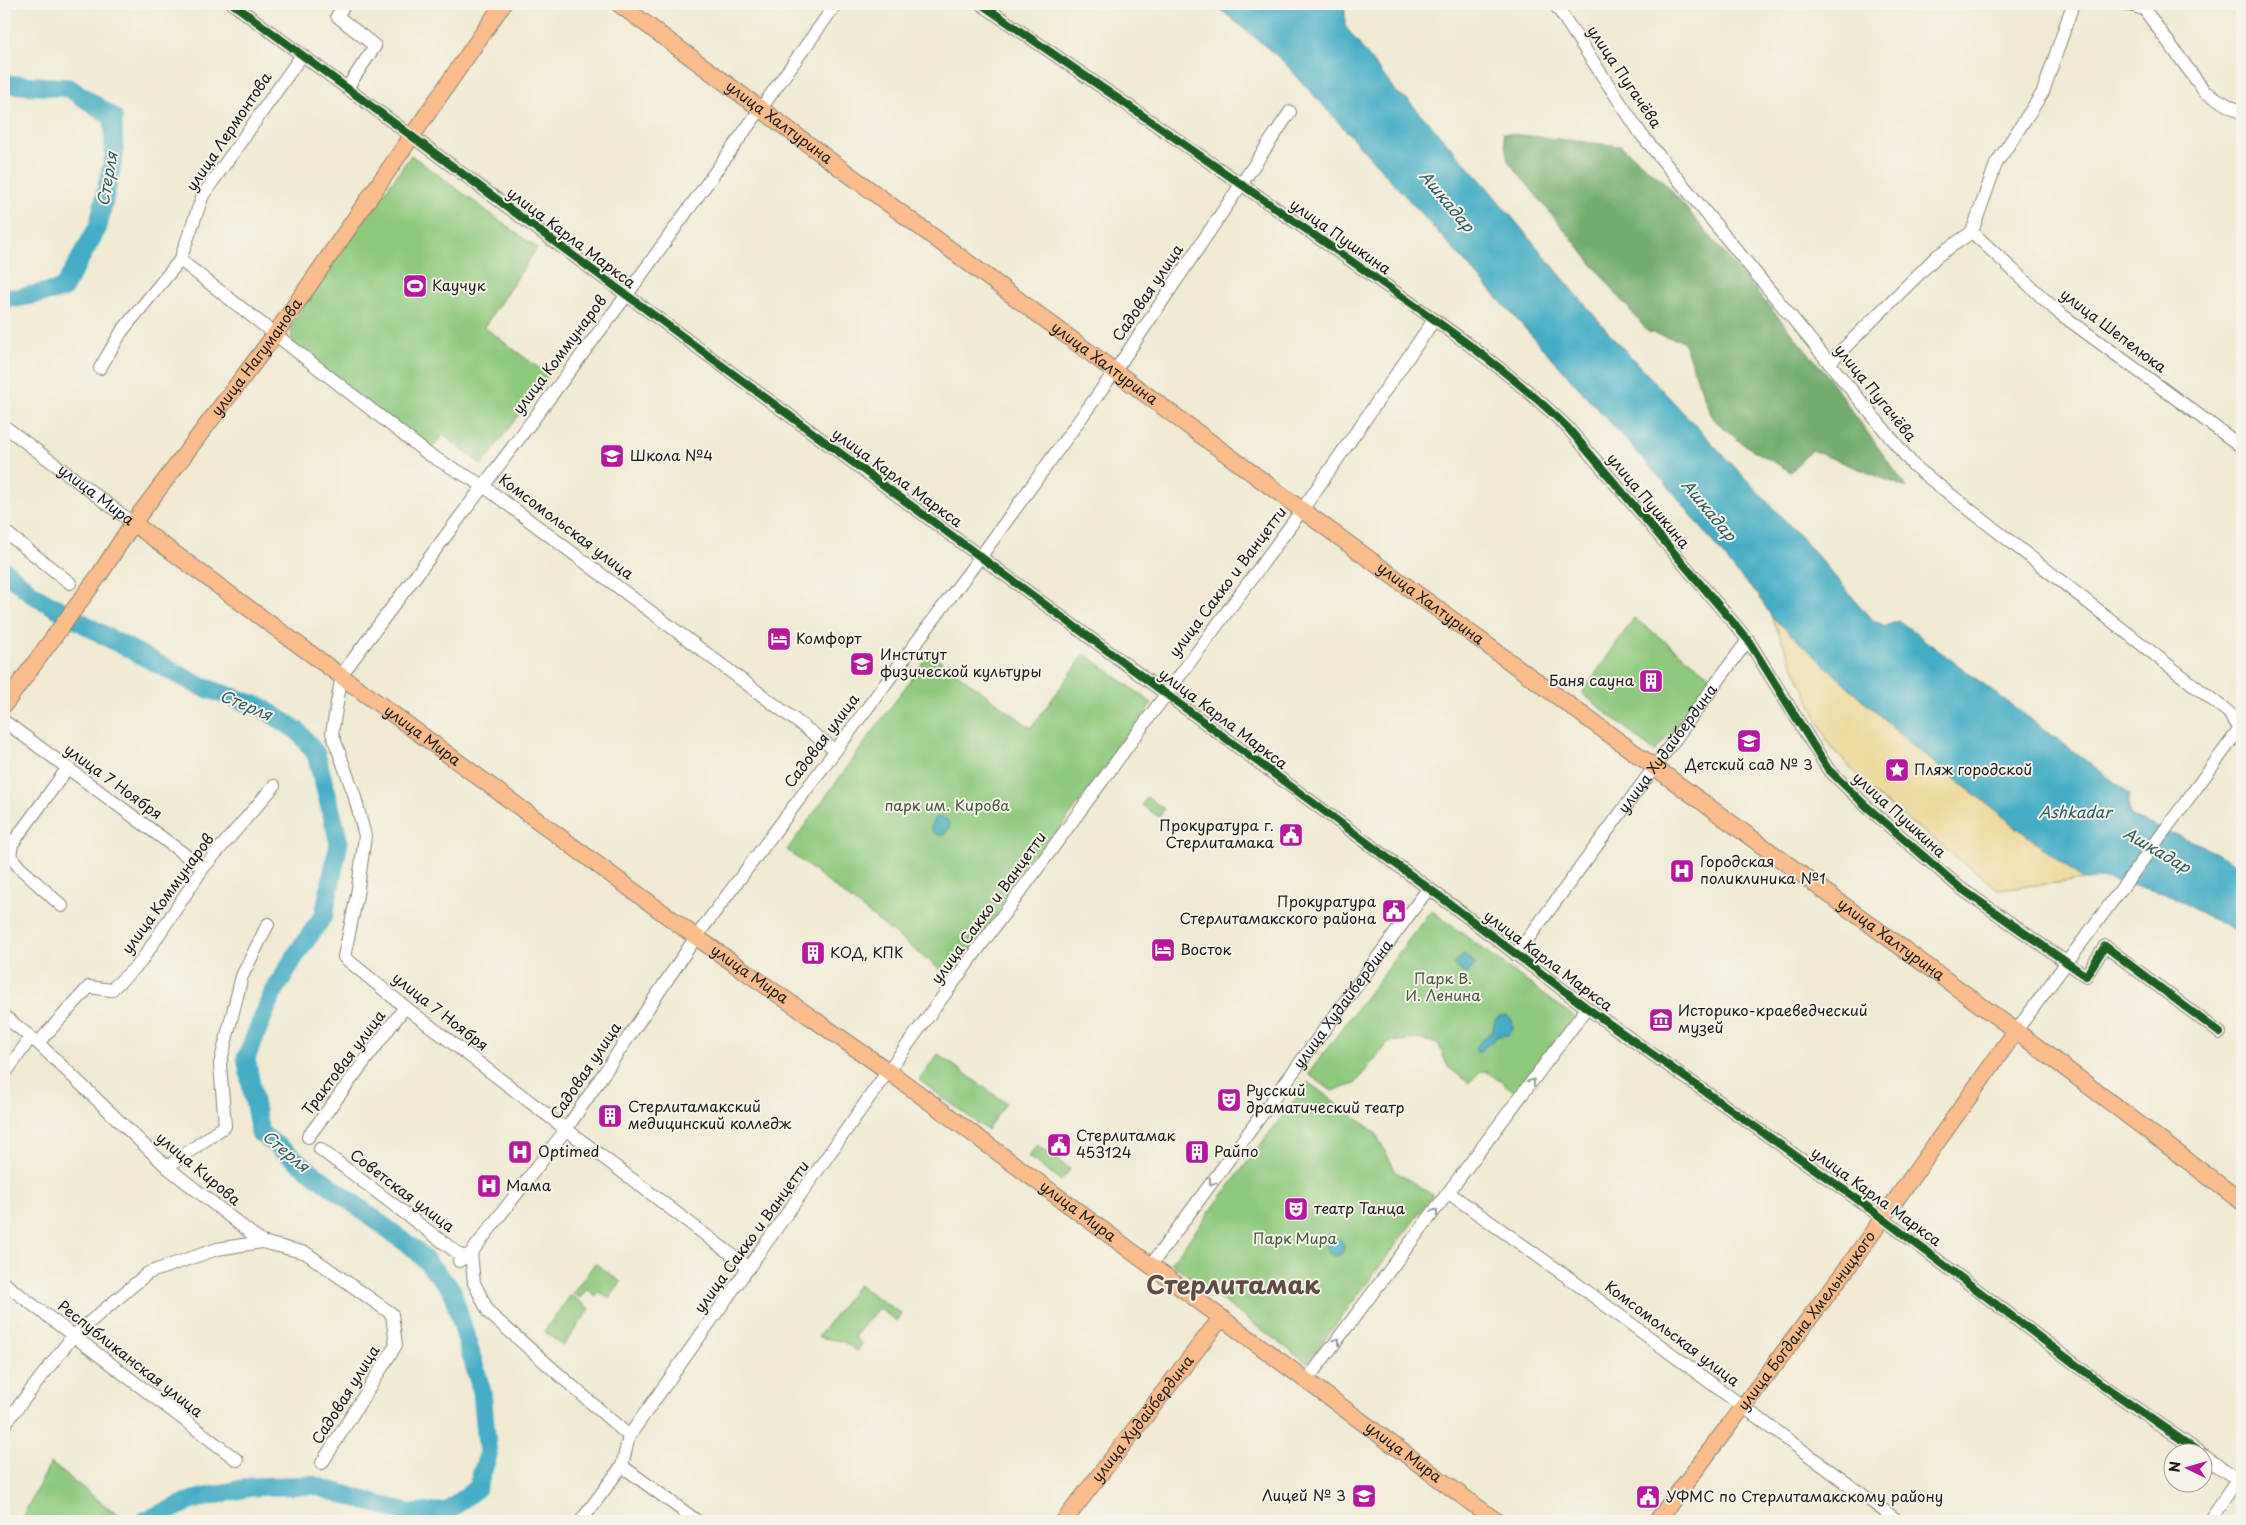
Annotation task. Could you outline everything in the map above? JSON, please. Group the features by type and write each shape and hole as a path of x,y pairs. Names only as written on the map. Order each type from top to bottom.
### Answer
{"main road":[{"name":"улица Нагуманова","path":"4,705 44,653 100,574 133,523 274,336 410,134 503,4"},
{"name":"улица Халтурина","path":"622,5 1302,510 2016,1031 2242,1202"},
{"name":"улица Мира","path":"133,523 342,674 696,937 888,1071 1307,1380 1338,1406 1496,1521"},
{"name":"улица Богдана Хмельницкого","path":"1657,1521 1883,1218 2016,1031"},
{"name":"улица Худайбердина","path":"1064,1521 1225,1321"},
{"name":"улица Худайбердина","path":"1076,1521 1225,1321"}],"street":[{"name":"улица Карла Маркса","path":"233,4 980,556 1587,1008 1883,1218 2100,1383 2185,1442"},
{"path":"345,4 336,16 375,46 348,88"},
{"name":"улица Коммунаров","path":"342,674 482,485 626,296 836,4"},
{"name":"улица Пушкина","path":"981,4 1242,184 1434,320 1542,403 1568,428 1748,640 1828,769 1866,806 1959,887 2086,976 2105,946 2220,1032"},
{"name":"улица Пугачёва","path":"1555,4 1641,134 1914,466 2228,712 2242,729"},
{"path":"1829,363 1937,256 1972,232 1996,164 2043,92 2073,4"},
{"path":"2126,4 2144,9 2205,92 2242,113"},
{"name":"улица Лермонтова","path":"100,368 122,331 180,260 203,195 302,55"},
{"name":"Садовая улица","path":"465,1258 567,1128 696,937 980,556 1115,371 1290,112"},
{"name":"улица Шепелюка","path":"1972,232 2058,312 2242,447"},
{"path":"180,260 274,336"},
{"name":"улица Сакко и Ванцетти","path":"581,1521 622,1466 629,1436 888,1071 1302,510 1434,320"},
{"name":"Комсомольская улица","path":"274,336 428,454 482,485 835,750"},
{"name":"улица Мира","path":"4,426 133,523"},
{"path":"4,531 70,583"},
{"name":"улица Худайбердина","path":"1516,955 1748,640"},
{"name":"улица 7 Ноября","path":"342,674 332,733 354,794 365,836 358,895 344,957 405,1007 567,1128 749,1268"},
{"name":"улица 7 Ноября","path":"4,721 203,868"},
{"name":"улица Богдана Хмельницкого","path":"2016,1031 2206,774 2242,729"},
{"path":"62,906 20,868 10,856 12,844 67,769"},
{"name":"улица Коммунаров","path":"4,1075 34,1040 90,987 111,990 140,963 203,868 274,786"},
{"name":"улица Худайбердина","path":"1151,1265 1428,889"},
{"path":"167,1167 225,1126 220,1064 242,976 268,924"},
{"name":"Трактовая улица","path":"308,1137 405,1007"},
{"path":"1307,1380 1587,1008"},
{"name":"улица Кирова","path":"4,1016 34,1040 167,1167 262,1242 306,1253 392,1314"},
{"name":"Советская улица","path":"320,1149 465,1258"},
{"name":"Комсомольская улица","path":"1449,1193 1566,1276 1898,1521"},
{"path":"4,1425 74,1336 148,1273 217,1249 262,1242"},
{"path":"465,1258 474,1283 489,1313 629,1436"},
{"name":"Республиканская улица","path":"4,1283 237,1460"},
{"name":"Садовая улица","path":"322,1463 396,1345 392,1314"},
{"path":"2209,1521 2240,1478 2214,1462"},
{"path":"622,1466 697,1521"}],"green space":[{"path":"1503,133 1621,146 1665,183 1823,370 1907,488 1811,450 1791,472 1743,444 1712,418 1683,341 1648,332 1508,161"},
{"name":"Каучук","path":"411,155 537,248 484,327 548,375 482,465 443,435 431,449 292,347 291,324"},
{"path":"1634,618 1712,677 1655,752 1582,693"},
{"name":"парк им. Кирова","path":"930,653 1031,728 1085,654 1152,703 951,978 787,850"},
{"path":"1147,797 1164,809 1159,817 1142,805"},
{"name":"Парк В. И. Ленина","path":"1431,910 1577,1019 1521,1096 1486,1071 1481,1071 1469,1083 1448,1067 1438,1043 1416,1039 1388,1042 1355,1084 1332,1091 1308,1074"},
{"path":"938,1054 1006,1103 987,1130 919,1080"},
{"name":"Парк Мира","path":"1308,1082 1375,1132 1396,1172 1433,1195 1307,1363 1171,1263"},
{"path":"1037,1145 1070,1169 1061,1181 1028,1157"},
{"path":"595,1263 621,1282 609,1299 600,1292 596,1296 587,1289 580,1298 573,1293"},
{"path":"858,1285 902,1314 897,1321 878,1308 854,1337 862,1344 857,1351 842,1341 818,1337"},
{"path":"571,1295 590,1309 563,1346 544,1331"},
{"path":"51,1463 106,1506 128,1520 20,1521"}],"sand":[{"name":"Пляж городской","path":"1771,616 1913,746 2084,880 1998,889 1874,794 1829,744"}],"water":[{"name":"Ashkadar","path":"1214,4 1345,4 1345,26 1396,92 1408,100 1485,185 1614,339 1809,546 1871,619 1885,626 1899,621 2124,789 2130,795 2128,803 2131,817 2204,846 2242,868 2242,935 2167,894 2106,879 2084,880 1913,746 1771,616 1759,596 1737,573 1674,493 1282,60"},
{"path":"940,817 946,820 949,826 946,832 940,835 934,832 931,826 934,820"},
{"path":"1464,954 1476,964 1466,975 1454,965"},
{"path":"1500,1016 1507,1016 1512,1020 1513,1029 1509,1035 1498,1036 1478,1053 1475,1048 1493,1029 1495,1020"},
{"path":"1331,1238 1339,1238 1344,1243 1342,1254 1331,1256 1326,1251 1326,1243"}],"waterway":[{"name":"Стерля","path":"4,84 69,88 113,117 114,156 98,227 63,289 17,298 4,297"},
{"name":"Стерля","path":"4,570 32,594 105,636 200,686 261,707 298,731 316,754 339,842 324,915 295,956 272,995 246,1058 260,1133 417,1251 452,1290 482,1392 488,1455 477,1488 448,1511 411,1514 312,1485 251,1487 193,1500 144,1521"}],"cycle path":[{"path":"233,4 1454,907 1587,1008 1857,1199 2100,1383 2185,1442"},
{"path":"981,4 1434,320 1517,382 1543,405 1568,428 1748,640 1828,769 1866,806 1959,887 2086,976 2105,946 2220,1033"}],"place":[{"name":"Каучук","path":"415,286"},
{"name":"Школа №4","path":"612,456"},
{"name":"Комфорт","path":"779,639"},
{"name":"Институт физической культуры","path":"862,664"},
{"name":"Баня сауна","path":"1651,681"},
{"name":"Детский сад № 3","path":"1749,741"},
{"name":"Пляж городской","path":"1897,770"},
{"name":"Прокуратура г. Стерлитамака","path":"1291,835"},
{"name":"Городская поликлиника №1","path":"1682,871"},
{"name":"Прокуратура Стерлитамакского района","path":"1394,911"},
{"name":"Восток","path":"1163,950"},
{"name":"КОД, КПК","path":"813,953"},
{"name":"Историко-краеведческий музей","path":"1661,1020"},
{"name":"Русский драматический театр","path":"1229,1100"},
{"name":"Стерлитамакский медицинский колледж","path":"610,1116"},
{"name":"Стерлитамак 453124","path":"1059,1145"},
{"name":"Optimed","path":"520,1152"},
{"name":"Райпо","path":"1197,1152"},
{"name":"Мама","path":"489,1186"},
{"name":"театр Танца","path":"1296,1209"},
{"name":"Лицей № 3","path":"1364,1496"},
{"name":"УФМС по Стерлитамакскому району","path":"1648,1497"}],"district":[{"name":"Стерлитамак","path":"1233,1285"}],"water label":[{"name":"Ашкадар","path":"1447,201"},
{"name":"Ашкадар","path":"1709,510"},
{"name":"Ашкадар","path":"2157,850"}]}
